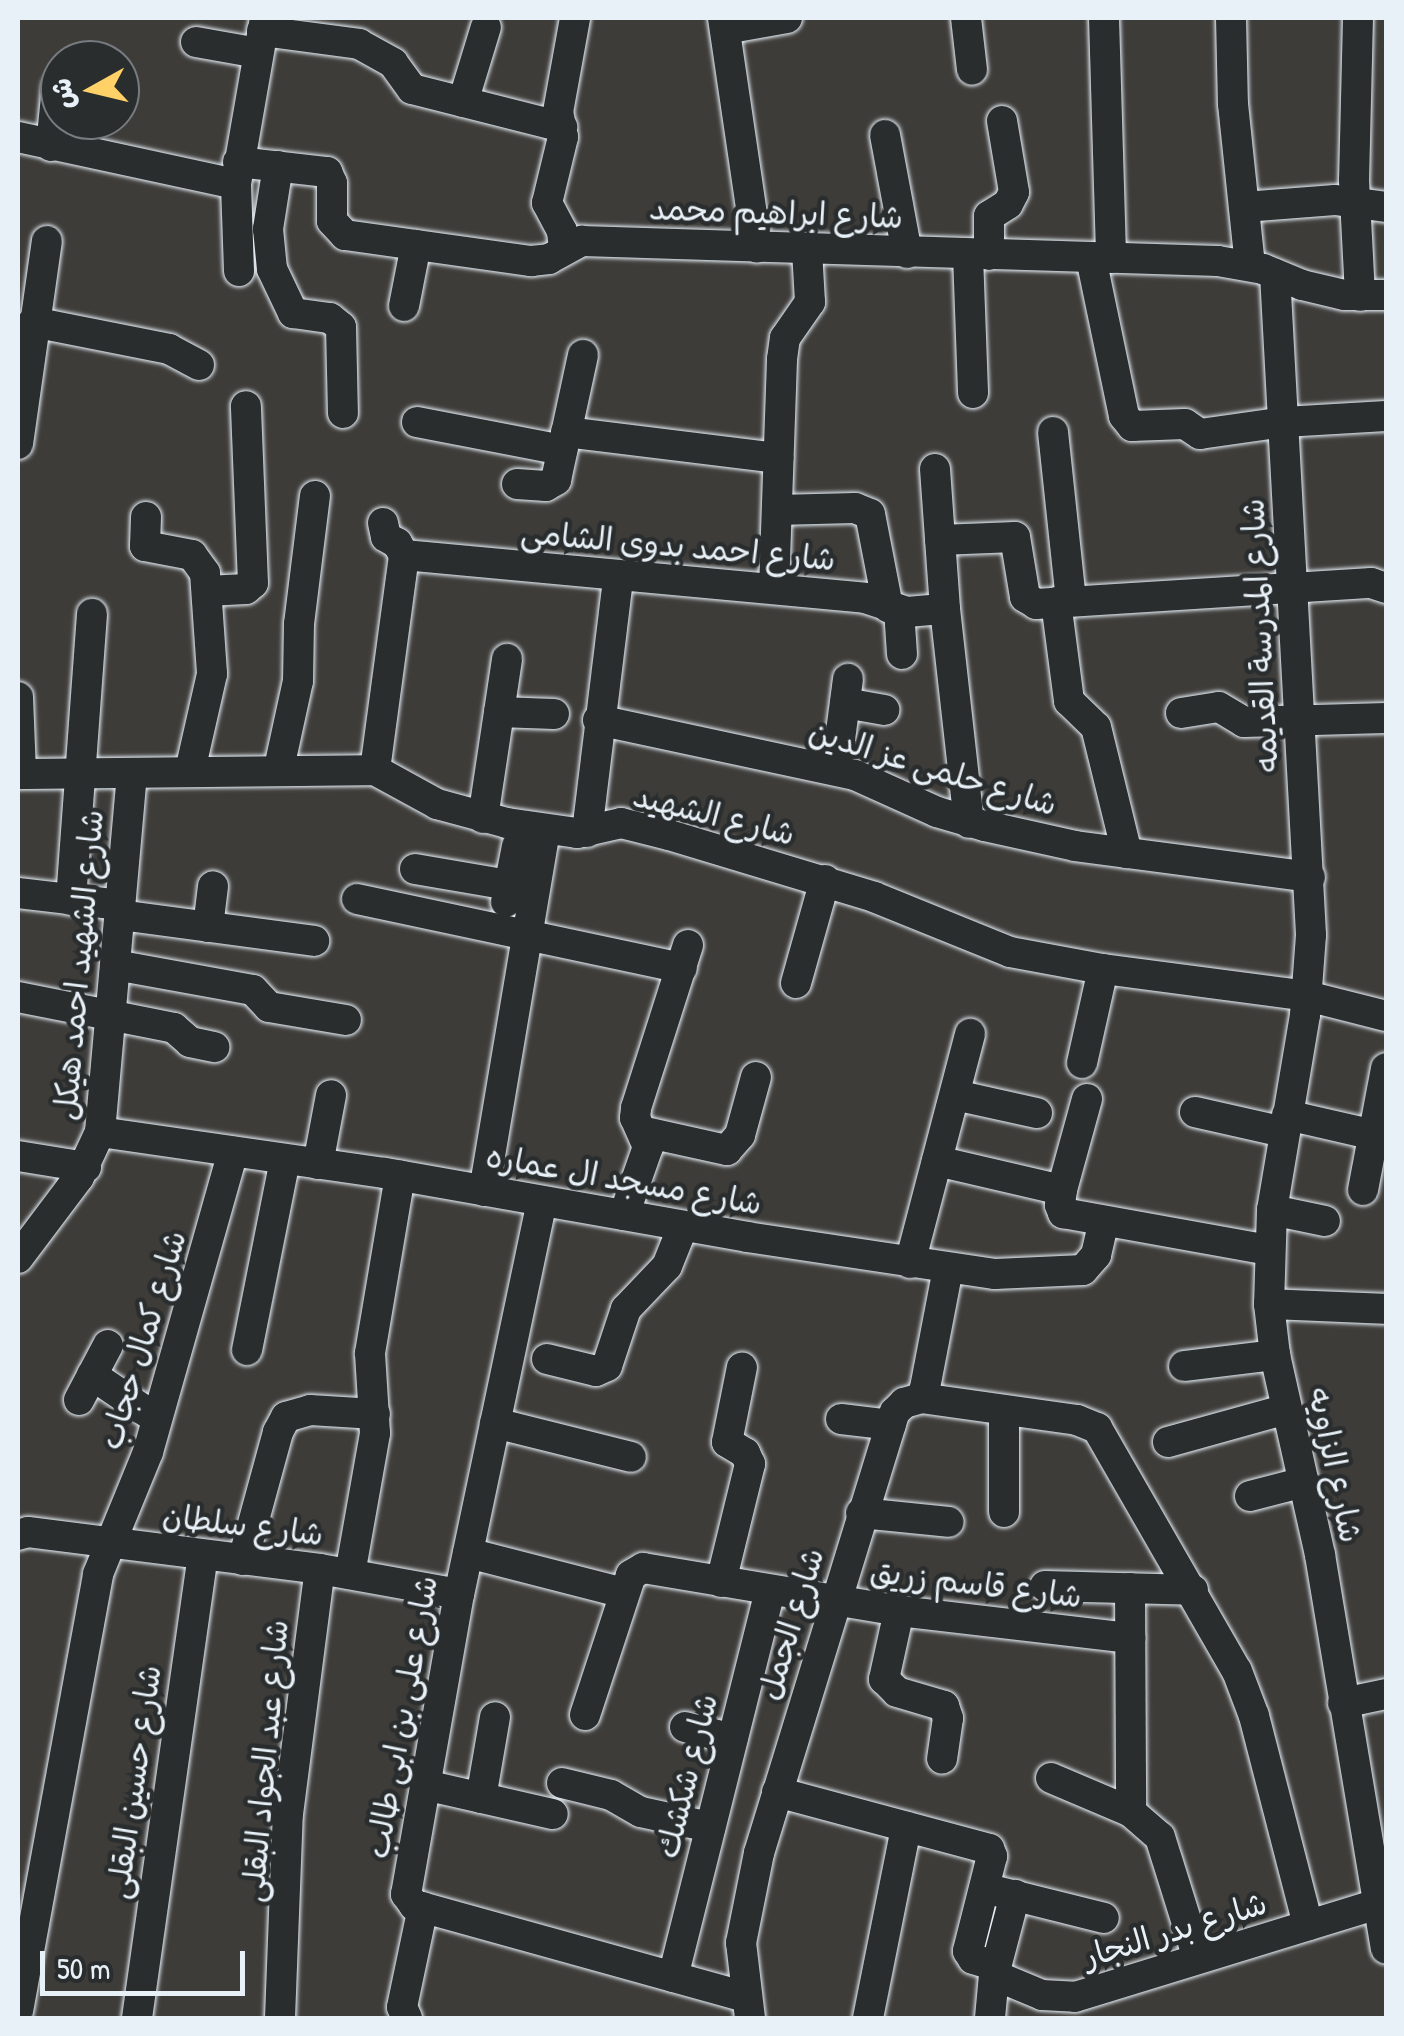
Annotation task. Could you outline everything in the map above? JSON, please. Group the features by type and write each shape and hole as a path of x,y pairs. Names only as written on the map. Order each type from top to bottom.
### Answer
{"street":[{"path":"564,248 562,231 547,203 562,126 558,112 576,18"},
{"path":"757,247 724,24 787,18"},
{"path":"966,18 972,70"},
{"path":"1104,18 1101,258 1126,422 1135,427 1184,424 1200,434 1284,422 1386,416"},
{"name":"شارع المدرسة القديمه","path":"1232,18 1233,104 1244,207 1262,270 1284,422 1297,720 1310,876 1307,996"},
{"path":"1358,18 1355,202 1373,295"},
{"path":"463,102 486,27"},
{"path":"196,42 262,34 374,32 407,86 562,126"},
{"path":"239,270 237,174 262,34"},
{"path":"973,394 978,255 989,216 1008,204 1014,192 1002,121"},
{"path":"885,135 907,253"},
{"path":"18,137 51,146 237,174 278,166 268,229 272,269 293,314 330,318 341,327 343,413"},
{"path":"51,146 52,140"},
{"name":"شارع ابراهيم محمد","path":"278,166 320,170 330,176 332,222 340,232 532,261 549,259 582,241 1101,258 1262,270 1322,291 1373,295"},
{"path":"1244,207 1355,202 1386,207"},
{"path":"18,444 26,337 47,241"},
{"path":"404,306 416,244"},
{"path":"774,590 784,349 792,326 805,315 810,302 807,250"},
{"path":"26,337 168,348 198,365"},
{"path":"516,484 554,483 583,355"},
{"path":"207,590 246,589 253,580 246,406"},
{"path":"417,422 564,441 778,458"},
{"path":"1053,432 1069,701 1096,726 1127,852"},
{"path":"935,470 945,609 969,822"},
{"path":"279,768 298,681 299,624 315,496"},
{"path":"777,510 856,508 870,514 902,654"},
{"path":"146,517 144,546 198,558 207,590 212,674 190,770"},
{"path":"374,770 404,555 398,543 386,537 383,523"},
{"path":"940,540 1009,534 1018,543 1025,597 1036,604 1371,583 1386,588"},
{"name":"شارع احمد بدوى الشامى","path":"404,555 618,578 865,598 894,608 945,609"},
{"path":"587,832 618,578"},
{"path":"71,900 92,614"},
{"path":"483,818 506,659"},
{"path":"836,770 846,691 884,710"},
{"path":"18,697 20,774"},
{"path":"1181,713 1219,706 1240,722 1386,718"},
{"path":"499,712 554,714"},
{"name":"شارع حلمى عز الدين","path":"598,720 836,770 877,782 969,822 1127,852 1310,876"},
{"name":"شارع الشهيد","path":"20,774 79,776 279,768 374,770 437,804 483,818 587,832 610,824 635,825 825,880 995,947 1104,969 1307,996 1386,1016"},
{"name":"شارع الشهيد احمد هيكل","path":"18,1258 28,1232 86,1167 100,1132 132,774"},
{"path":"484,1191 514,932 545,829"},
{"path":"514,932 509,885 517,846"},
{"path":"415,869 509,885"},
{"path":"796,983 825,880"},
{"path":"208,927 213,886"},
{"path":"18,894 314,941"},
{"path":"357,899 514,932 685,956 636,1108 635,1118 644,1132 647,1154 624,1215"},
{"path":"115,965 253,990 269,1007 346,1020"},
{"path":"1082,1064 1104,969"},
{"name":"شارع الزاويه","path":"1307,996 1272,1210 1270,1304 1275,1355 1304,1482 1343,1703 1373,1800 1378,1904 1386,1948"},
{"path":"18,997 174,1028 190,1042 214,1048"},
{"path":"910,1263 970,1034"},
{"path":"1363,1190 1386,1068"},
{"path":"644,1132 727,1150 740,1135 756,1077"},
{"path":"318,1164 331,1095"},
{"path":"954,1095 1038,1113"},
{"path":"1087,1099 1062,1190 1060,1205 1064,1213 1269,1250"},
{"path":"1196,1112 1374,1136"},
{"name":"شارع مسجد ال عماره","path":"100,1132 400,1176 948,1269 1030,1274 1084,1270 1096,1256 1104,1221"},
{"name":"شارع كمال حجاب","path":"19,2015 107,1544 137,1480 158,1419 233,1152"},
{"path":"18,1156 86,1167"},
{"path":"247,1350 285,1160"},
{"path":"937,1162 1062,1190"},
{"path":"350,1574 376,1414 370,1354 400,1176"},
{"name":"شارع على بن ابى طالب","path":"422,1907 409,1901 406,1885 459,1594 542,1201"},
{"path":"1272,1210 1325,1221"},
{"path":"547,1359 596,1371 607,1366 626,1308 667,1266 683,1226"},
{"path":"948,1269 920,1398 1077,1420 1097,1428 1237,1670 1254,1716 1308,1925"},
{"path":"1270,1304 1386,1309"},
{"path":"108,1345 86,1387 158,1419"},
{"path":"1184,1366 1275,1355"},
{"path":"721,1582 750,1464 745,1454 727,1442 742,1367"},
{"name":"شارع الجمل","path":"748,2008 743,1921 776,1792 898,1406 920,1398"},
{"path":"1168,1442 1286,1409"},
{"path":"243,1560 278,1432 286,1418 310,1410 376,1414"},
{"path":"1004,1410 1004,1512"},
{"path":"841,1419 891,1426"},
{"path":"495,1423 631,1458"},
{"path":"1250,1496 1304,1482"},
{"path":"862,1513 950,1522"},
{"name":"شارع سلطان","path":"18,1535 28,1532 350,1574 459,1594"},
{"name":"شارع قاسم زريق","path":"468,1553 630,1582 650,1568 770,1592 899,1611 1130,1638"},
{"name":"شارع حسين البقلى","path":"137,2018 203,1555"},
{"name":"شارع عبد الجواد البقلى","path":"280,2018 288,1814 320,1570"},
{"path":"585,1715 630,1582"},
{"path":"1045,1586 1193,1590"},
{"path":"1130,1588 1131,1812"},
{"name":"شارع شكشك","path":"673,1977 770,1592"},
{"path":"899,1611 883,1667 884,1679 897,1692 944,1706 948,1718 942,1758"},
{"path":"1343,1703 1386,1694"},
{"path":"481,1798 495,1717"},
{"path":"685,1726 732,1739"},
{"path":"1052,1778 1131,1812 1160,1836 1169,1854 1198,1958"},
{"path":"562,1783 611,1795 641,1812 710,1827"},
{"path":"425,1785 552,1814"},
{"path":"776,1792 989,1849 992,1856 968,1951 973,1959 995,1971"},
{"path":"868,2018 906,1827"},
{"path":"984,1888 1104,1918"},
{"path":"990,2018 995,1971 1015,1896"},
{"name":"شارع بدر النجار","path":"995,1971 1056,1998 1096,2005 1198,1958 1378,1904"},
{"path":"407,2018 402,2007 422,1907 673,1977 748,2008"}]}
